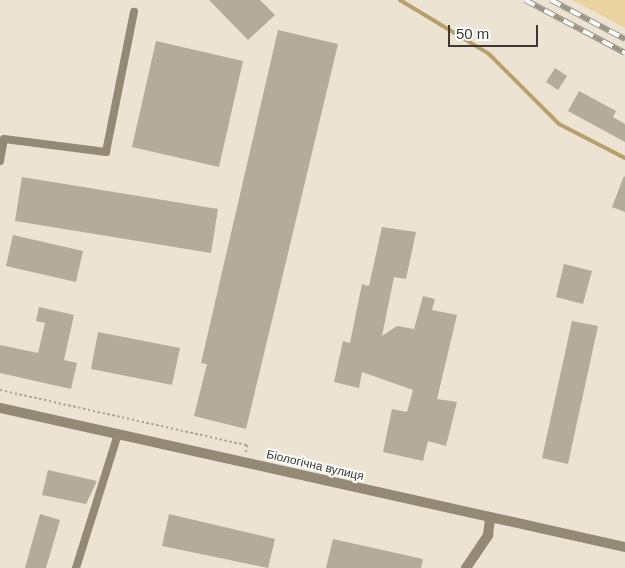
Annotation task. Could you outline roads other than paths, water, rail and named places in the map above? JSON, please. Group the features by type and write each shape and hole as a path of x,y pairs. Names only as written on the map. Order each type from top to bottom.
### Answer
{"street":[{"name":"Біологічна вулиця","path":"0,408 625,547"},
{"path":"466,568 488,535 490,518"}],"lane":[{"path":"0,162 4,138 106,152 134,12"},
{"path":"76,568 118,434"}],"waterway":[{"path":"400,0 489,54 559,124 625,158"}],"railway":[{"path":"525,0 625,53"},
{"path":"551,0 625,39"}]}
